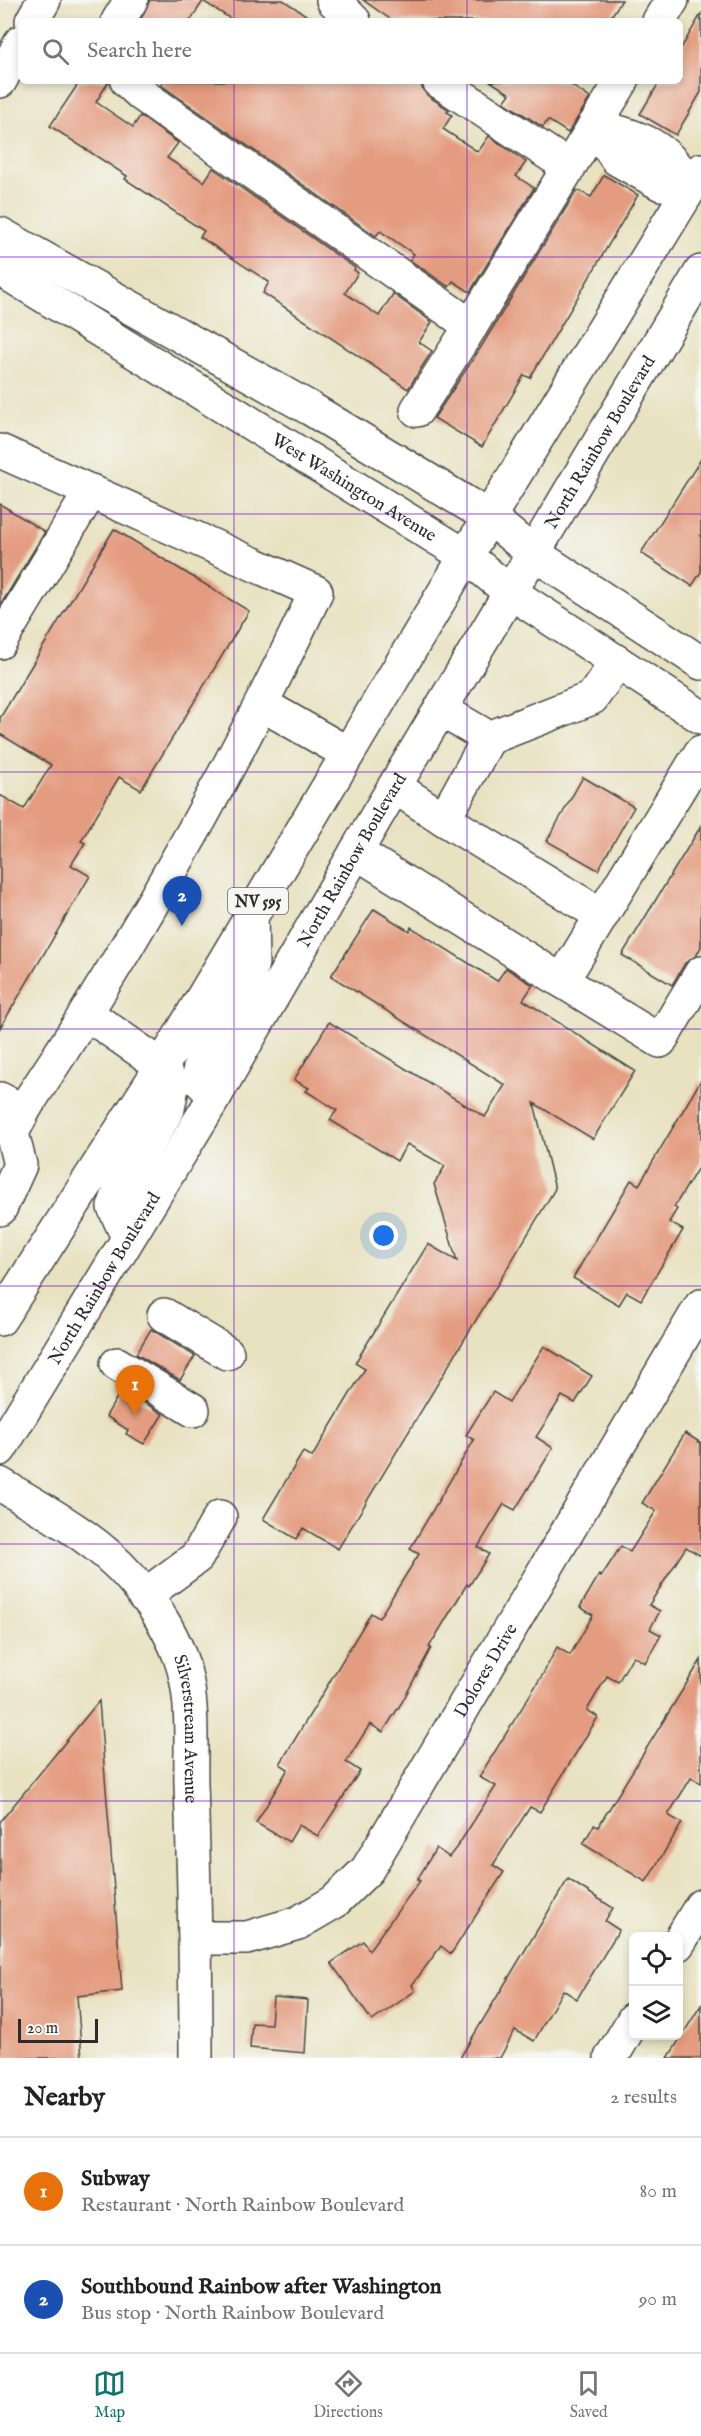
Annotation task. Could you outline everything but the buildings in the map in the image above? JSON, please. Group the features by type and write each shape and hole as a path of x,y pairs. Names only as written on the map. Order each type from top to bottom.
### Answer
{"main road":[{"path":"34,18 44,0"},
{"path":"120,18 131,0"},
{"path":"333,0 351,18"},
{"path":"0,81 18,48"},
{"path":"131,84 471,326"},
{"path":"444,84 568,167"},
{"path":"417,410 620,84"},
{"path":"489,517 696,178 672,159 643,157 633,134 594,126"},
{"path":"0,234 311,409 489,517 533,553 701,663"},
{"name":"West Washington Avenue","path":"0,269 466,556 510,592 701,717"},
{"name":"North Rainbow Boulevard","path":"0,1449 214,1096 356,852 701,272"},
{"path":"0,451 316,592 263,705 87,1014 9,1118 20,1165 0,1209"},
{"path":"0,642 91,492"},
{"name":"NV 595","path":"0,1319 162,1066 489,517"},
{"path":"444,819 489,738 592,698 617,662"},
{"path":"263,705 347,753"},
{"path":"441,710 489,738"},
{"path":"562,981 701,752"},
{"path":"395,787 601,915"},
{"path":"356,852 660,1041 701,973"},
{"path":"214,1096 198,1078 198,1066 202,1054 249,975 252,963 251,914"},
{"path":"87,1014 162,1066 171,1087 168,1109 119,1193 114,1207 128,1237"},
{"name":"Dolores Drive","path":"196,1938 247,1938 298,1923 334,1902 367,1869 701,1306"},
{"path":"164,1315 227,1353"},
{"path":"117,1364 194,1410"},
{"name":"Silverstream Avenue","path":"0,1484 100,1550 130,1577 163,1623 181,1658 186,1686 196,1938 196,2058"},
{"path":"144,1596 197,1557 220,1517"},
{"path":"683,1936 701,1906"},
{"path":"610,2058 629,2026"}],"place":[{"name":"Southbound Rainbow after Washington","path":"182,926"},
{"name":"Subway","path":"135,1415"}]}
